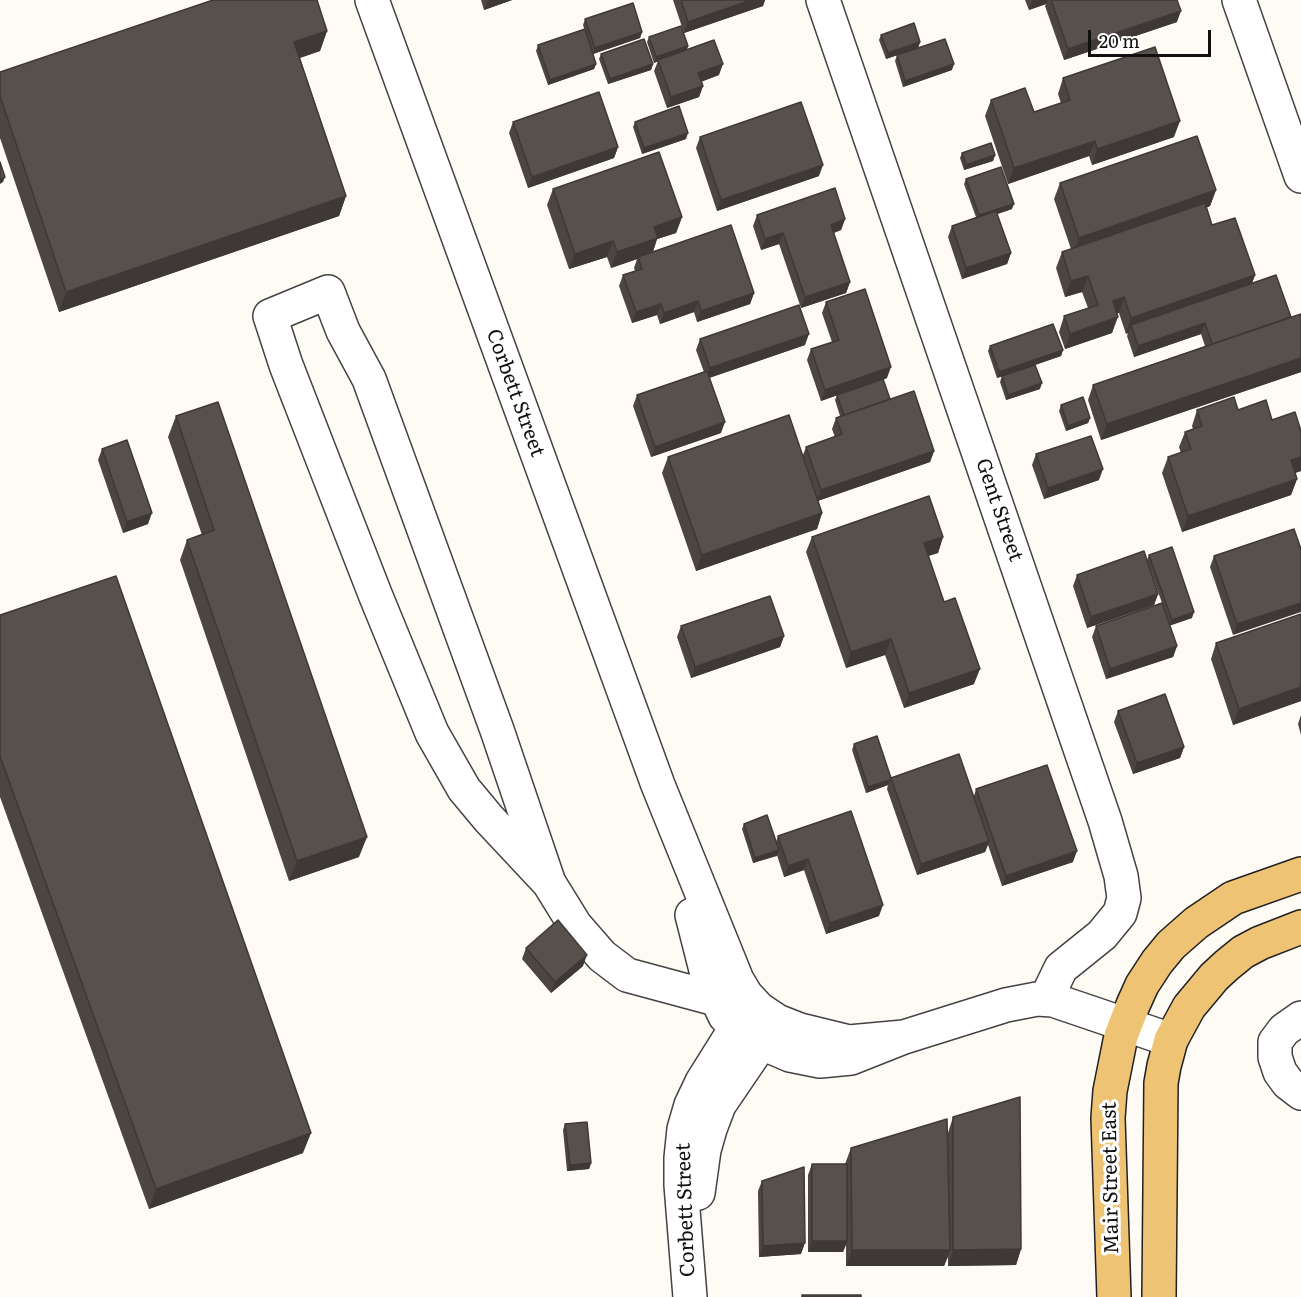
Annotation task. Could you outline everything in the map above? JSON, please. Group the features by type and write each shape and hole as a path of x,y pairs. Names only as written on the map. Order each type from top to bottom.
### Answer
{"main road":[{"name":"Mair Street East","path":"1114,1297 1108,1118 1113,1073 1125,1024 1142,985 1157,962 1182,934 1216,908 1233,898 1301,874"},
{"path":"1159,1297 1161,1083 1171,1040 1189,1008 1227,965 1243,952 1260,943 1301,927"}],"street":[{"name":"Corbett Street","path":"372,0 658,785 756,1023 719,1105 704,1150 696,1202 690,1297"},
{"name":"Gent Street","path":"823,0 1106,822 1121,876 1124,898 1120,913 1102,935 1061,968 1046,999"},
{"path":"1239,0 1301,176"},
{"path":"549,883 497,730 369,379 344,331 328,292 270,316 285,365 432,733 464,789 549,883 582,935 602,956 634,978 716,999"},
{"name":"Corbett Street","path":"658,785 716,999 725,1016 756,1023"},
{"path":"756,1023 804,1058 830,1061 860,1056 904,1037 1006,1005 1030,999 1046,999 1171,1040"},
{"path":"1301,1018 1284,1030 1275,1042 1275,1057 1280,1072 1288,1083 1301,1093"}],"building":[{"path":"213,0 317,0 327,31 294,42 346,196 66,292 0,96 0,72"},
{"path":"681,0 751,0 688,22"},
{"path":"1051,0 1177,0 1181,11 1068,49"},
{"path":"633,3 642,32 595,48 585,19"},
{"path":"914,23 920,42 888,53 881,35"},
{"path":"681,26 688,46 656,57 649,37"},
{"path":"585,29 596,64 550,80 538,45"},
{"path":"644,39 653,64 610,79 601,54"},
{"path":"945,39 954,64 905,81 897,55"},
{"path":"714,40 723,64 698,73 703,86 671,97 658,60"},
{"path":"1155,47 1180,121 1097,149 1095,141 1014,168 991,100 1025,88 1034,112 1070,100 1063,78"},
{"path":"599,92 618,147 532,177 513,122"},
{"path":"801,102 823,165 721,200 700,137"},
{"path":"679,106 688,133 644,148 635,122"},
{"path":"1197,136 1216,190 1079,238 1060,183"},
{"path":"991,143 995,155 966,165 962,153"},
{"path":"659,152 682,217 654,227 658,238 617,252 613,241 575,254 553,189"},
{"path":"0,162 5,177 0,179"},
{"path":"1001,167 1014,204 979,215 966,179"},
{"path":"835,188 845,219 831,225 850,282 805,297 783,233 765,239 757,215"},
{"path":"1205,203 1212,225 1235,218 1255,275 1131,318 1124,297 1113,301 1118,317 1070,334 1064,316 1098,305 1088,276 1071,281 1062,252"},
{"path":"996,211 1011,253 966,268 952,226"},
{"path":"731,225 754,293 701,311 698,301 664,313 661,304 636,312 623,275 642,269 638,257"},
{"path":"1276,275 1291,317 1212,344 1205,323 1138,346 1131,325"},
{"path":"865,289 891,367 825,390 811,349 839,340 826,302"},
{"path":"799,305 809,334 710,368 700,339"},
{"path":"1301,314 1301,358 1107,424 1093,385"},
{"path":"1053,324 1063,350 999,372 990,346"},
{"path":"1035,365 1042,383 1008,395 1002,376"},
{"path":"707,371 725,422 655,447 637,395"},
{"path":"883,379 890,399 844,415 837,395"},
{"path":"914,391 934,451 821,490 806,447 842,434 836,418"},
{"path":"1083,397 1090,418 1068,426 1061,405"},
{"path":"1234,397 1238,410 1266,400 1272,420 1295,412 1301,431 1301,457 1291,460 1297,479 1188,516 1168,457 1191,449 1185,432 1202,426 1197,410"},
{"path":"218,402 367,837 297,861 187,540 214,530 176,416"},
{"path":"789,415 822,513 702,555 668,457"},
{"path":"1091,436 1103,469 1048,488 1036,454"},
{"path":"127,440 152,513 127,522 102,449"},
{"path":"929,496 943,537 924,543 944,602 955,598 980,669 909,693 891,639 851,652 812,537"},
{"path":"1294,529 1301,549 1301,603 1237,624 1214,556"},
{"path":"1172,547 1194,612 1172,620 1149,555"},
{"path":"1144,551 1158,594 1091,617 1077,575"},
{"path":"116,576 311,1133 156,1189 0,756 0,615"},
{"path":"770,596 784,636 695,667 681,626"},
{"path":"1162,603 1177,646 1110,669 1096,626"},
{"path":"1301,614 1301,687 1239,709 1216,643"},
{"path":"1165,694 1184,747 1137,763 1118,711"},
{"path":"877,736 891,778 868,787 854,744"},
{"path":"959,754 989,841 921,864 891,778"},
{"path":"1047,765 1077,851 1006,876 976,789"},
{"path":"851,811 883,905 830,923 808,859 788,866 778,836"},
{"path":"767,815 779,850 755,858 744,824"},
{"path":"558,920 587,955 555,982 526,948"},
{"path":"1020,1097 1021,1249 953,1250 953,1117"},
{"path":"947,1119 950,1250 852,1250 851,1148"},
{"path":"587,1122 591,1163 570,1165 565,1124"},
{"path":"812,1164 847,1164 847,1241 812,1241"},
{"path":"804,1167 805,1243 763,1246 762,1181"},
{"path":"802,1295 861,1295 861,1297 802,1297"}]}
